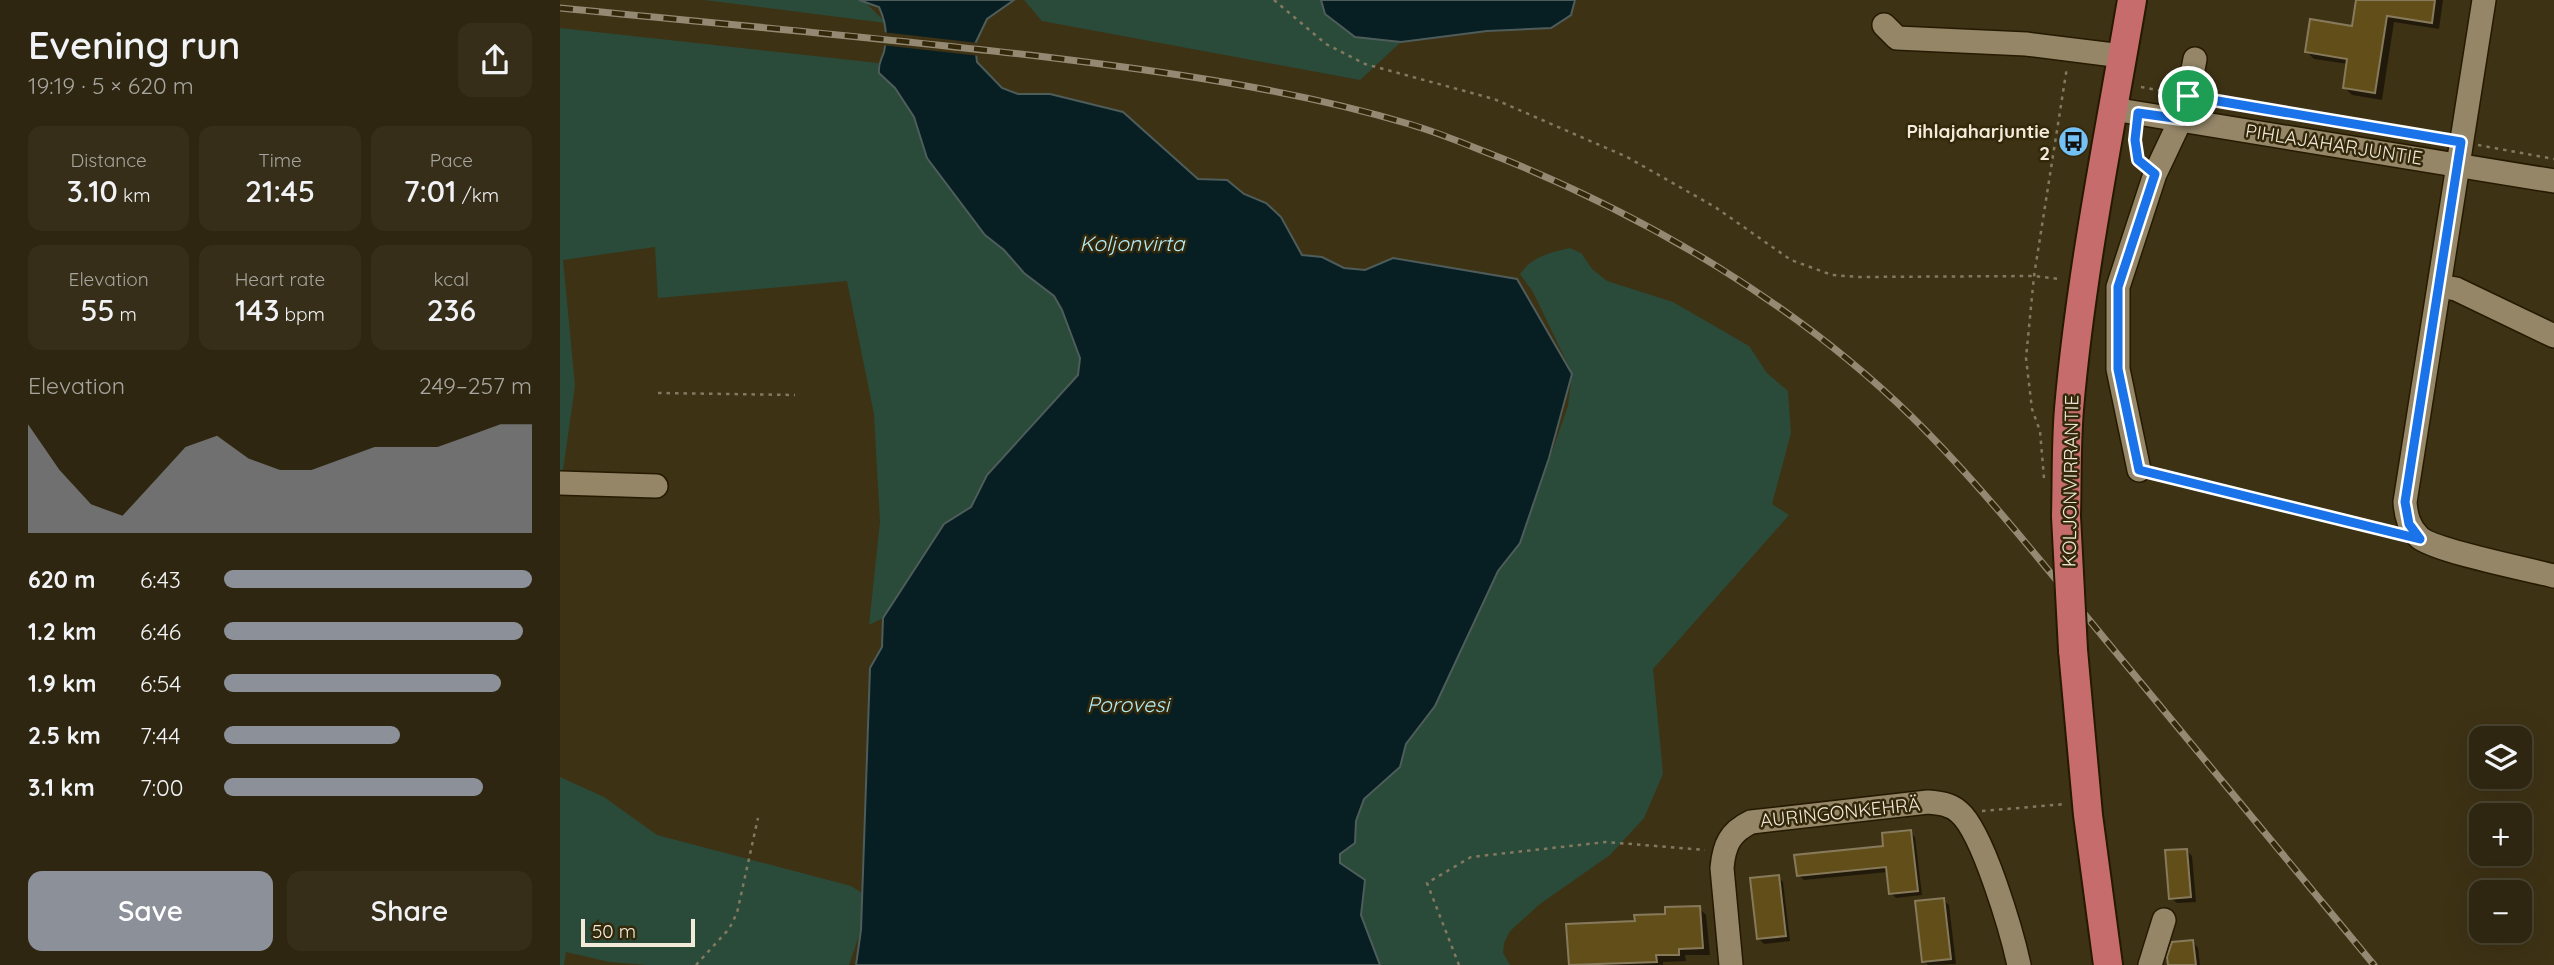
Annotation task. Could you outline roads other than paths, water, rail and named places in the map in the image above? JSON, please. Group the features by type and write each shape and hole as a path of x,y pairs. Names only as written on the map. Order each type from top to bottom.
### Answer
{"main road":[{"name":"KOLJONVIRRANTIE","path":"2108,965 2088,815 2073,650 2066,516 2068,413 2092,220 2126,111 2122,56 2132,0"}],"street":[{"path":"2484,0 2405,502 2409,524 2420,539 2482,559 2554,576"},
{"path":"1884,25 1896,38 2026,44 2122,56"},
{"path":"2139,470 2118,369 2118,287 2155,174 2181,119 2195,59"},
{"name":"PIHLAJAHARJUNTIE","path":"2126,111 2459,152 2554,180"},
{"path":"2440,286 2456,289 2554,336"},
{"path":"560,483 656,486"},
{"name":"AURINGONKEHRÄ","path":"1731,965 1721,868 1723,852 1738,828 1751,822 1928,802 1945,804 1961,813 1973,830 2010,926 2018,965"},
{"path":"2150,965 2164,920"}],"water":[{"name":"Porovesi","path":"859,0 1014,0 987,19 975,44 977,62 1002,88 1018,94 1050,94 1123,112 1198,179 1227,180 1244,194 1266,203 1281,217 1302,255 1322,257 1344,268 1365,270 1393,258 1517,279 1572,374 1549,458 1520,543 1498,571 1435,706 1406,744 1400,767 1364,799 1356,821 1355,843 1340,854 1340,863 1365,880 1361,915 1380,965 856,965 861,930 870,668 882,647 883,618 944,524 971,507 987,475 1078,375 1080,358 1054,296 1024,273 1004,250 985,235 927,158 914,117 895,88 879,73 886,35 879,7"},
{"path":"1321,0 1575,0 1571,15 1551,28 1487,31 1401,42 1355,37 1325,14"}],"railway":[{"path":"560,8 1046,57 1274,91 1432,131 1501,158 1612,208 1719,268 1770,301 1820,337 1912,417 2011,525 2374,965"}],"place":[{"name":"Pihlajaharjuntie 2","path":"2073,142"}],"water label":[{"name":"Koljonvirta","path":"1132,244"}]}
